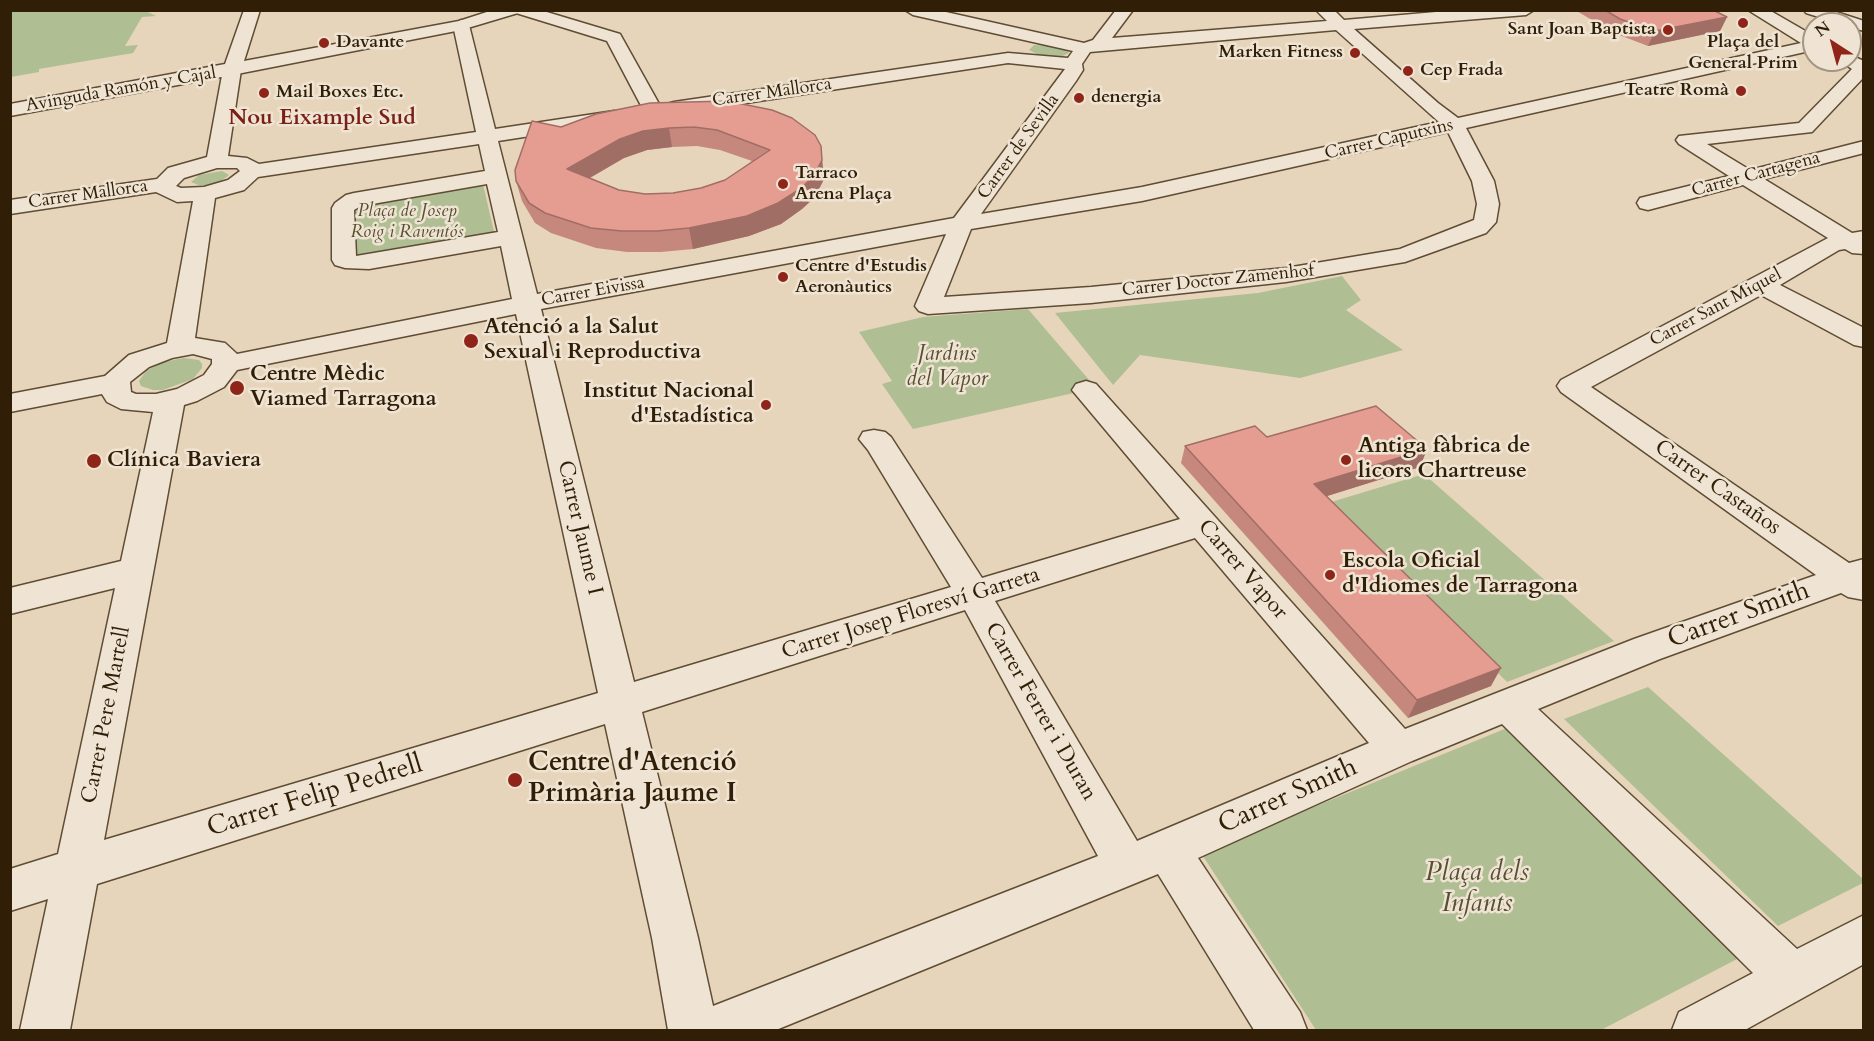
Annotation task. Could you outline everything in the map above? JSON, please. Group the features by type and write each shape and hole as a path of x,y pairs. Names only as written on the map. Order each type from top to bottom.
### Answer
{"street":[{"path":"217,162 232,70 252,10"},
{"name":"Avinguda Ramón y Cajal","path":"10,110 461,26 512,10"},
{"path":"522,10 614,38 653,111"},
{"path":"914,10 972,17 1026,35 1092,46 1526,10"},
{"name":"Carrer de Sevilla","path":"962,224 1004,170 1074,67 1125,10"},
{"path":"1324,10 1431,107 1455,125"},
{"path":"1763,14 1807,10"},
{"path":"1812,10 1863,26"},
{"path":"1763,14 1802,37"},
{"name":"Carrer Jaume I","path":"461,26 675,938 693,1030"},
{"path":"1008,58 1022,45 1026,35"},
{"name":"Carrer Caputxins","path":"962,224 1142,194 1802,47"},
{"name":"Carrer Mallorca","path":"251,172 1008,58 1074,67"},
{"path":"1805,128 1863,67"},
{"name":"Carrer Doctor Zamenhof","path":"962,224 928,306 1090,295 1286,275 1396,257 1478,228 1485,222 1488,204 1483,181 1455,125"},
{"path":"1858,243 1686,140 1805,128 1859,152"},
{"name":"Carrer Cartagena","path":"1648,203 1859,152"},
{"path":"217,162 240,162 249,166 251,172 236,185 205,194 177,195 167,191 165,184 171,177 183,170 217,162"},
{"path":"496,176 354,200 343,208 344,260 354,263 369,262 510,237"},
{"name":"Carrer Mallorca","path":"10,207 165,184"},
{"path":"180,348 205,194"},
{"name":"Carrer Eivissa","path":"226,364 526,304 962,224"},
{"name":"Carrer Sant Miquel","path":"1571,386 1761,285 1832,244 1858,243"},
{"path":"1761,285 1863,339"},
{"path":"10,403 115,383 139,361 180,348 199,346 215,349 222,353 226,364 222,372 208,385 156,403 131,403 117,396 115,383"},
{"name":"Carrer Castaños","path":"1571,386 1858,580"},
{"name":"Carrer Vapor","path":"1086,390 1398,749"},
{"name":"Carrer Pere Martell","path":"45,1030 170,400"},
{"name":"Carrer Ferrer i Duran","path":"874,439 880,444 974,595 1147,857"},
{"name":"Carrer Josep Floresví Garreta","path":"620,703 1202,524"},
{"path":"10,601 137,570"},
{"name":"Carrer Smith","path":"716,1030 1147,857 1398,749 1647,650 1858,580"},
{"name":"Carrer Felip Pedrell","path":"10,891 620,703"},
{"path":"1509,706 1793,978"},
{"path":"1147,857 1282,1030"},
{"path":"1697,1030 1863,938"}],"green space":[{"path":"144,10 156,16 142,17 125,46 138,45 133,53 39,69 39,72 11,77 11,11"},
{"path":"1034,45 1056,46 1066,49 1069,53 1059,58 1039,55 1029,50"},
{"path":"222,171 229,175 220,182 201,186 191,182 199,175"},
{"name":"Plaça de Josep Roig i Raventós","path":"482,180 495,236 352,258 352,204"},
{"path":"1342,276 1361,300 1346,310 1403,350 1300,378 1140,355 1113,385 1055,313 1258,293"},
{"name":"Jardins del Vapor","path":"1028,309 1096,388 913,429 882,384 892,381 859,332 923,317"},
{"path":"184,358 199,360 202,364 202,368 193,379 163,390 141,386 139,381 146,371 163,362"},
{"path":"1424,474 1614,641 1507,682 1328,503"},
{"path":"1648,687 1863,879 1863,883 1778,926 1564,719"},
{"name":"Plaça dels Infants","path":"1512,726 1739,958 1601,1030 1316,1030 1201,853"}],"building":[{"path":"1605,10 1713,10 1727,17 1655,31 1620,19"},
{"path":"727,101 772,110 792,118 815,135 821,146 822,160 813,177 800,189 778,203 747,216 689,228 622,231 591,228 545,213 529,203 516,181 515,170 532,121 561,127 596,114 650,103","holes":["694,127 717,130 770,150 725,180 701,188 673,193 645,194 619,190 567,169 620,139 643,131"]},
{"path":"1376,406 1427,449 1314,484 1501,668 1417,700 1185,446 1255,426 1267,437"}],"place":[{"name":"Plaça del General Prim","path":"1743,23"},
{"name":"Sant Joan Baptista","path":"1668,30"},
{"name":"Davante","path":"324,43"},
{"name":"Marken Fitness","path":"1355,53"},
{"name":"Cep Frada","path":"1408,71"},
{"name":"Teatre Romà","path":"1741,91"},
{"name":"Mail Boxes Etc.","path":"264,93"},
{"name":"denergia","path":"1079,98"},
{"name":"Tarraco Arena Plaça","path":"783,184"},
{"name":"Centre d'Estudis Aeronàutics","path":"783,277"},
{"name":"Atenció a la Salut Sexual i Reproductiva","path":"471,341"},
{"name":"Centre Mèdic Viamed Tarragona","path":"237,388"},
{"name":"Institut Nacional d'Estadística","path":"766,405"},
{"name":"Antiga fàbrica de licors Chartreuse","path":"1346,460"},
{"name":"Clínica Baviera","path":"94,461"},
{"name":"Escola Oficial d'Idiomes de Tarragona","path":"1330,575"},
{"name":"Centre d'Atenció Primària Jaume I","path":"515,780"}],"district":[{"name":"Nou Eixample Sud","path":"322,119"}]}
